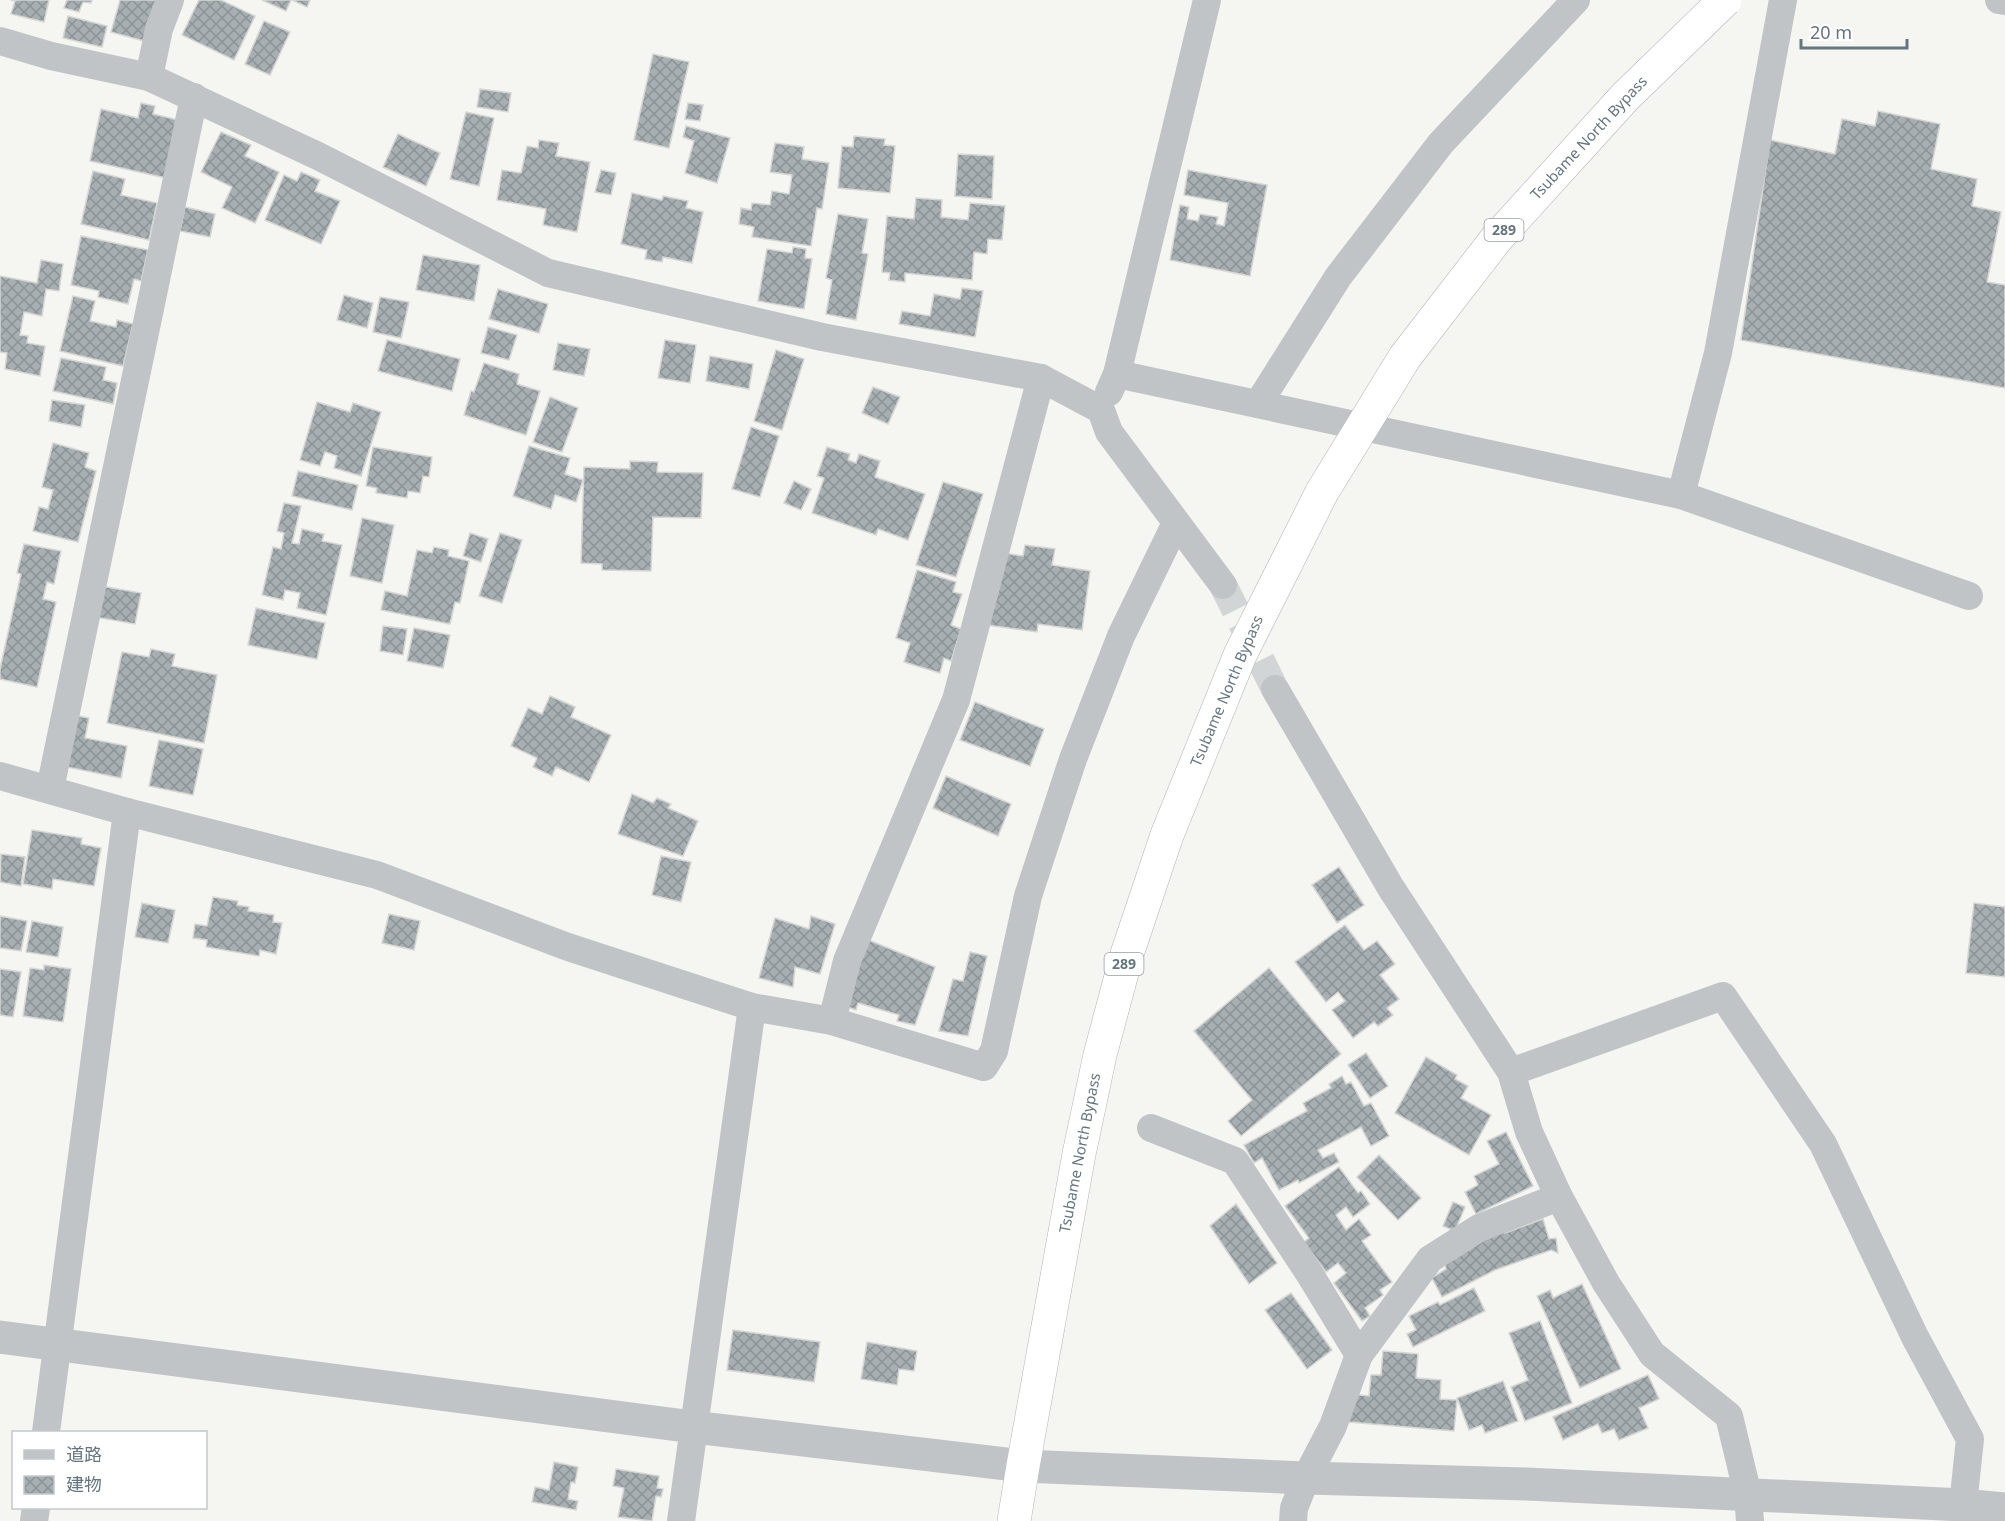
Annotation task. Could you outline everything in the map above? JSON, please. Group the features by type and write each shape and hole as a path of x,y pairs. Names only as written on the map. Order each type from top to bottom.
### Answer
{"highway":[{"name":"Tsubame North Bypass","path":"1014,1521 1100,1055 1127,954 1167,835 1240,655 1322,492 1405,357 1497,238 1625,97 1725,0"}],"street":[{"path":"149,76 159,29 170,0"},
{"path":"1101,410 1117,374 1207,0"},
{"path":"1258,404 1338,277 1441,142 1576,0"},
{"path":"1681,495 1718,353 1783,0"},
{"path":"1999,0 2005,1"},
{"path":"0,40 51,56 149,76 318,156 548,273 822,337 1041,378 1101,410 1109,432 1223,585"},
{"path":"50,789 194,97"},
{"path":"1117,374 1681,495 1969,596"},
{"path":"832,1022 847,961 956,700 1041,378"},
{"path":"0,776 127,812 377,875 568,947 752,1007 832,1022 984,1067 994,1051 1028,896 1073,759 1121,636 1176,523"},
{"path":"1275,689 1391,888 1511,1072 1529,1132 1559,1197 1606,1283 1652,1354 1729,1416 1749,1508"},
{"path":"46,1431 127,812"},
{"path":"1511,1072 1723,996 1823,1144 1915,1337 1970,1439 1963,1505"},
{"path":"681,1521 752,1007"},
{"path":"1151,1128 1235,1161 1309,1273 1359,1355"},
{"path":"1293,1521 1294,1508 1306,1478 1333,1426 1359,1355 1430,1259 1479,1228 1559,1197"},
{"path":"0,1337 693,1427 1023,1466 1306,1478 1527,1484 1749,1508 1963,1505 2005,1509"}],"building":[{"path":"11,0 49,0 44,22 11,14 15,1"},
{"path":"67,0 92,0 91,3 83,2 79,12 64,8"},
{"path":"120,0 157,0 144,41 111,32"},
{"path":"199,0 221,0 255,16 234,60 182,35"},
{"path":"262,0 291,0 286,11"},
{"path":"292,0 310,0 307,7"},
{"path":"68,16 107,26 102,47 63,38"},
{"path":"264,21 290,32 270,75 245,64"},
{"path":"653,54 689,62 669,148 634,140"},
{"path":"480,89 511,93 508,112 477,107"},
{"path":"141,103 155,106 153,114 178,120 166,178 90,161 101,109 138,118"},
{"path":"688,103 703,105 700,121 685,119"},
{"path":"1878,111 1940,124 1931,169 1977,179 1972,206 2001,212 1987,282 2005,285 2005,388 1741,340 1770,140 1835,154 1842,119 1875,126"},
{"path":"466,112 494,118 479,186 450,179"},
{"path":"686,126 730,138 717,183 685,173 694,141 683,137"},
{"path":"221,132 251,145 245,156 279,172 255,223 222,208 232,187 201,172"},
{"path":"398,134 440,153 426,186 383,167"},
{"path":"854,136 885,139 884,145 895,146 890,193 838,188 842,146 853,147"},
{"path":"539,140 559,143 556,156 590,162 577,232 543,225 546,209 497,200 502,170 521,173 527,146 538,148"},
{"path":"775,143 804,147 802,159 829,163 822,209 817,208 811,246 752,237 754,227 739,224 741,208 751,210 752,203 770,205 772,191 789,194 792,175 770,172"},
{"path":"958,154 994,156 992,199 955,196"},
{"path":"601,170 616,173 611,195 595,192"},
{"path":"1188,170 1267,185 1250,276 1170,260 1180,205 1189,207 1187,219 1198,221 1200,214 1218,217 1216,224 1224,226 1228,203 1184,195"},
{"path":"93,171 125,179 121,195 157,203 149,240 81,224"},
{"path":"301,172 320,180 315,191 340,201 321,244 265,220 284,175 297,181"},
{"path":"632,193 662,200 663,196 688,201 686,208 703,212 692,263 663,257 662,262 645,259 647,250 621,244"},
{"path":"916,198 942,200 941,217 968,220 970,203 1005,206 1002,240 988,239 987,254 974,252 972,280 905,273 905,282 889,280 890,273 882,272 887,216 914,219"},
{"path":"185,207 215,214 210,237 180,231"},
{"path":"838,214 868,219 862,253 868,254 856,320 826,314 832,280 826,278"},
{"path":"81,236 148,250 141,281 134,279 128,304 98,297 99,291 71,285"},
{"path":"793,247 806,249 805,258 812,259 804,309 758,301 767,249 792,253"},
{"path":"423,255 480,265 474,301 416,290"},
{"path":"41,260 63,264 59,291 46,289 42,316 24,312 20,335 28,336 27,343 45,346 40,376 5,369 7,353 0,352 0,276 37,283"},
{"path":"962,288 983,291 975,337 899,324 902,311 930,316 934,294 960,299"},
{"path":"498,289 548,304 539,333 489,319"},
{"path":"344,295 373,303 367,328 337,320"},
{"path":"73,296 95,301 90,321 116,327 117,320 133,324 123,366 60,351"},
{"path":"380,297 409,302 401,338 373,332"},
{"path":"488,327 517,335 509,360 481,353"},
{"path":"387,340 460,359 452,391 378,371"},
{"path":"665,340 696,345 690,383 658,378"},
{"path":"558,343 590,349 584,376 553,370"},
{"path":"776,350 804,359 782,430 754,421"},
{"path":"710,356 753,364 749,389 706,381"},
{"path":"61,358 106,367 103,380 117,383 113,404 53,391"},
{"path":"484,363 519,374 517,384 540,391 526,435 464,415 471,391 474,392"},
{"path":"873,387 900,397 888,424 862,413"},
{"path":"550,397 578,408 562,452 533,442"},
{"path":"52,400 85,405 81,427 49,421"},
{"path":"317,402 350,412 353,403 381,412 361,476 334,468 337,456 325,452 320,466 300,460"},
{"path":"751,427 779,436 760,497 732,489"},
{"path":"53,443 89,453 85,467 96,471 78,542 33,531 39,507 48,509 53,490 42,487"},
{"path":"529,446 570,458 565,474 583,480 576,502 555,495 551,509 513,496"},
{"path":"373,447 432,457 429,477 423,476 420,493 408,491 407,498 376,493 377,488 366,486"},
{"path":"827,447 850,454 848,460 856,463 859,454 880,461 875,477 925,494 908,540 878,529 876,535 812,513 824,478 817,476"},
{"path":"630,461 658,462 657,472 703,473 701,518 653,517 651,571 602,570 602,564 581,563 584,467 630,469"},
{"path":"298,471 358,485 352,510 292,496"},
{"path":"794,481 811,489 801,510 784,503"},
{"path":"943,482 983,494 956,577 916,565"},
{"path":"284,503 301,506 292,543 299,544 302,529 324,534 322,541 342,545 326,615 297,608 300,593 285,590 283,600 262,595 273,547 281,549 284,533 277,531"},
{"path":"362,518 394,525 382,583 350,576"},
{"path":"470,533 488,539 481,562 463,556"},
{"path":"500,533 522,540 502,603 479,596"},
{"path":"24,544 61,551 54,584 47,582 43,599 56,602 37,687 0,679 0,669 21,574 17,573"},
{"path":"1025,545 1055,549 1052,565 1090,571 1082,630 1038,624 1037,632 987,625 998,552 1023,556"},
{"path":"434,547 449,550 448,556 469,561 460,603 455,602 450,624 381,610 385,591 407,596 417,550 432,553"},
{"path":"917,570 956,582 953,592 962,594 951,625 961,629 951,661 944,658 940,673 904,662 910,643 896,638"},
{"path":"101,586 141,593 135,624 95,617"},
{"path":"256,608 325,623 317,659 248,645"},
{"path":"383,626 407,629 403,655 380,651"},
{"path":"414,628 450,635 443,668 407,661"},
{"path":"151,649 175,654 172,666 217,675 204,743 107,723 122,652 149,657"},
{"path":"550,696 575,707 571,717 611,735 589,782 556,767 552,776 533,767 537,758 511,746 528,708 542,714"},
{"path":"975,702 1044,729 1030,766 960,740"},
{"path":"73,715 89,718 85,738 127,746 121,778 67,767"},
{"path":"159,740 203,749 193,795 149,786"},
{"path":"946,776 1011,804 998,836 933,808"},
{"path":"632,794 653,803 657,798 671,804 668,808 698,821 683,856 618,834"},
{"path":"32,830 82,838 81,844 101,848 94,886 53,879 52,889 23,884"},
{"path":"1,854 25,857 21,886 0,882"},
{"path":"661,856 691,862 681,902 652,895"},
{"path":"1339,867 1364,905 1337,923 1312,885"},
{"path":"213,897 238,901 237,905 249,907 248,911 274,915 273,922 282,923 276,954 260,950 259,956 206,947 207,940 193,938 195,924 207,926"},
{"path":"142,903 175,910 168,943 135,937"},
{"path":"1974,903 2005,907 2005,977 1966,973"},
{"path":"389,914 420,921 414,950 382,943"},
{"path":"0,916 27,921 21,951 0,948"},
{"path":"811,916 835,924 820,974 795,967 793,987 759,978 775,918 809,929"},
{"path":"32,921 63,927 58,957 26,952"},
{"path":"1345,925 1364,950 1377,941 1395,964 1380,975 1399,999 1387,1008 1393,1015 1378,1026 1374,1022 1353,1038 1332,1010 1345,1001 1338,992 1326,1002 1295,962"},
{"path":"866,939 935,967 915,1025 897,1021 899,1015 858,1003 856,1010 840,1004"},
{"path":"970,952 987,956 968,1036 939,1031 953,979 963,981"},
{"path":"44,965 71,969 63,1022 23,1016 30,968 44,970"},
{"path":"1269,968 1341,1054 1241,1136 1228,1121 1252,1100 1194,1031"},
{"path":"0,969 21,972 13,1017 0,1015"},
{"path":"1366,1053 1388,1086 1370,1098 1348,1065"},
{"path":"1426,1057 1457,1075 1455,1079 1468,1086 1461,1098 1491,1115 1469,1155 1395,1113"},
{"path":"1342,1076 1346,1084 1351,1082 1364,1106 1371,1103 1389,1136 1371,1146 1361,1127 1318,1150 1323,1158 1334,1153 1339,1162 1299,1183 1298,1180 1279,1190 1262,1158 1254,1163 1244,1145 1307,1111 1303,1103 1331,1088 1329,1084"},
{"path":"1506,1132 1533,1186 1476,1214 1465,1192 1478,1185 1474,1176 1499,1164 1487,1141"},
{"path":"1379,1155 1421,1198 1398,1220 1357,1177"},
{"path":"1339,1167 1358,1193 1361,1191 1370,1204 1353,1217 1346,1207 1336,1215 1346,1230 1359,1219 1371,1235 1362,1241 1392,1282 1380,1290 1383,1295 1365,1308 1370,1316 1362,1321 1334,1283 1346,1273 1338,1263 1326,1272 1304,1242 1309,1238 1285,1206"},
{"path":"1453,1202 1465,1207 1455,1231 1443,1226"},
{"path":"1236,1204 1277,1263 1249,1284 1210,1226"},
{"path":"1543,1219 1549,1239 1556,1238 1558,1253 1551,1250 1495,1270 1442,1297 1432,1278 1446,1269 1445,1261 1502,1228 1505,1233"},
{"path":"1582,1284 1621,1369 1580,1388 1537,1296 1550,1290 1553,1298"},
{"path":"1474,1288 1485,1311 1413,1347 1407,1334 1416,1330 1409,1316 1438,1302 1440,1305"},
{"path":"1291,1293 1332,1350 1307,1369 1265,1310"},
{"path":"1540,1321 1572,1403 1525,1421 1511,1387 1528,1380 1509,1333"},
{"path":"733,1330 820,1342 814,1382 727,1370"},
{"path":"867,1342 917,1351 914,1371 899,1369 897,1385 861,1379"},
{"path":"1383,1351 1418,1354 1416,1378 1441,1380 1440,1399 1457,1400 1454,1431 1349,1422 1351,1394 1369,1396 1371,1375 1381,1375"},
{"path":"1648,1375 1659,1399 1639,1408 1648,1428 1619,1440 1614,1429 1602,1433 1598,1424 1563,1440 1553,1417"},
{"path":"1503,1381 1518,1421 1485,1433 1482,1425 1469,1430 1457,1398"},
{"path":"554,1462 578,1467 575,1483 571,1482 568,1499 578,1501 576,1510 532,1502 535,1487 549,1490"},
{"path":"616,1469 659,1476 657,1488 663,1489 661,1497 656,1496 652,1521 618,1517 624,1488 613,1486"}],"tunnel":[{"path":"1223,585 1275,689"}]}
